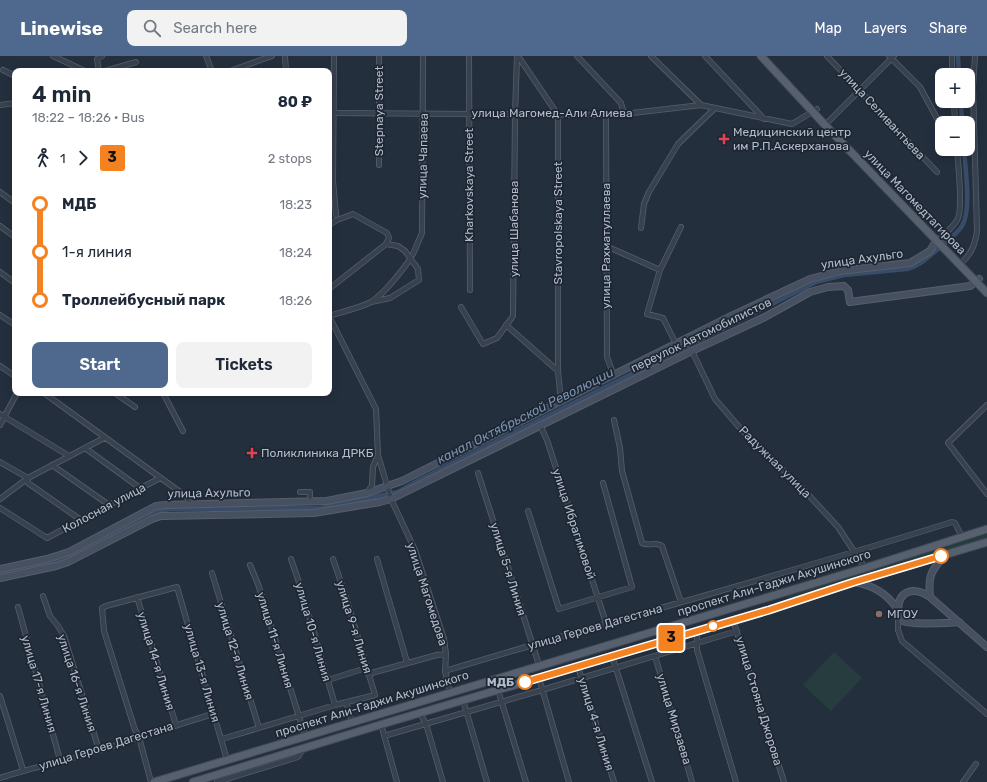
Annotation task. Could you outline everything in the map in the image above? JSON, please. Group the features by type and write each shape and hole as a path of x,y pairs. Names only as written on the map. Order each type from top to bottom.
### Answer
{"main road":[{"name":"улица Магомедтагирова","path":"761,56 815,111"},
{"name":"улица Магомедтагирова","path":"767,56 827,124 978,280 987,293"},
{"name":"улица Ахульго","path":"0,569 47,559 69,552 156,506 310,502 334,500 388,488 764,300 810,279 840,271 913,262 930,251 939,241"},
{"name":"улица Магомедтагирова","path":"978,280 987,286"},
{"name":"переулок Автомобилистов","path":"0,578 68,562 152,519 161,516 314,514 391,499 692,351 765,317 810,292 828,287 844,286 847,289 850,302 970,286 978,280"},
{"name":"проспект Али-Гаджи Акушинского","path":"152,782 865,568 987,529"},
{"name":"проспект Али-Гаджи Акушинского","path":"193,782 236,773 303,748 381,724 784,605 854,582 987,542"},
{"path":"930,597 929,581 932,573 945,555"},
{"path":"854,582 876,588 890,601 901,618 908,622 959,622"},
{"path":"898,612 901,598 907,592 919,591 930,597 987,647"},
{"path":"778,594 784,605"},
{"path":"662,628 668,630 666,640"},
{"path":"302,737 296,742 297,745 303,748"}],"street":[{"path":"53,56 79,68"},
{"path":"98,68 97,59 102,56"},
{"path":"206,56 211,68"},
{"path":"238,68 272,56"},
{"path":"285,56 286,68"},
{"path":"332,94 334,56"},
{"name":"Stepnaya Street","path":"379,56 379,165"},
{"name":"улица Чапаева","path":"371,302 389,286 403,270 412,256 422,233 424,114 423,56"},
{"name":"Kharkovskaya Street","path":"469,56 470,290"},
{"path":"517,56 558,115"},
{"name":"улица Шабанова","path":"461,307 483,344 497,338 513,316 514,115 517,56"},
{"path":"577,56 621,103 624,114"},
{"path":"651,56 701,105"},
{"path":"705,56 764,119"},
{"name":"улица Селивантьева","path":"827,56 937,172"},
{"path":"952,56 952,68"},
{"path":"961,263 972,251 977,231 973,87 975,56"},
{"path":"827,124 892,57 920,87 936,116"},
{"path":"115,68 136,62"},
{"path":"3,70 12,74"},
{"path":"0,104 12,103"},
{"name":"улица Магомед-Али Алиева","path":"332,113 606,115 701,105 714,109 792,124 815,111"},
{"path":"641,228 644,204 649,192 678,144 714,109"},
{"name":"Stavropolskaya Street","path":"558,115 558,371 561,402"},
{"name":"улица Рахматуллаева","path":"606,115 607,357 614,376"},
{"path":"332,147 336,215"},
{"path":"939,241 955,224 960,215 957,156"},
{"path":"0,192 12,200"},
{"path":"332,223 353,214 387,233 389,238 386,244 332,287"},
{"path":"0,226 12,234"},
{"path":"676,344 663,318 647,314 660,270 681,227"},
{"path":"332,315 371,302 390,298 419,280 418,269 412,256 398,246 386,244"},
{"path":"606,246 660,270"},
{"path":"0,272 12,281"},
{"path":"0,315 12,323"},
{"path":"332,322 376,409 378,455 388,488"},
{"path":"506,325 558,371"},
{"name":"Радужная улица","path":"692,351 715,399 740,428 818,505 838,527 865,568"},
{"path":"0,366 12,374"},
{"path":"0,425 2,415 14,396"},
{"path":"48,396 187,497 190,504"},
{"path":"119,396 135,407"},
{"path":"164,396 182,431"},
{"path":"987,405 948,443 987,494"},
{"path":"2,415 69,456"},
{"path":"614,420 620,448 623,478 642,543 645,545 657,544 662,546 681,602"},
{"name":"улица Ибрагимовой","path":"540,425 547,440 606,623"},
{"path":"0,499 28,478 104,438"},
{"path":"85,448 140,488"},
{"path":"367,493 372,485 373,467 378,455"},
{"path":"0,462 28,478"},
{"path":"52,465 109,505"},
{"name":"улица 5-я Линия","path":"478,473 539,665"},
{"path":"28,478 28,483 81,520"},
{"name":"Колосная улица","path":"0,508 47,538 160,478"},
{"path":"528,511 559,609 632,587 603,483"},
{"name":"улица Магомедова","path":"388,488 391,499 415,550 444,639 446,654 445,671 450,692"},
{"path":"300,492 310,492 310,502"},
{"name":"улица Героев Дагестана","path":"445,671 532,644 770,577 954,522 962,537"},
{"name":"улица 10-я Линия","path":"291,559 302,591 334,705"},
{"name":"улица 9-я Линия","path":"333,559 346,596 375,695 346,702"},
{"path":"377,559 408,662"},
{"name":"улица 11-я Линия","path":"250,565 258,584 299,716 302,737"},
{"name":"улица 12-я Линия","path":"212,573 259,728"},
{"path":"770,577 778,594"},
{"name":"улица 13-я Линия","path":"137,596 177,587 213,714 228,760"},
{"name":"улица 16-я Линия","path":"43,596 50,616 64,636 99,750"},
{"path":"137,596 102,608 104,631 135,730 139,737 152,782"},
{"name":"улица 14-я Линия","path":"137,596 176,725"},
{"name":"улица 17-я Линия","path":"18,607 60,760"},
{"path":"898,612 898,630 902,641 987,714"},
{"name":"улица Стояна Джорова","path":"733,620 784,782"},
{"path":"696,631 697,650 736,782"},
{"path":"384,736 466,713 737,631"},
{"path":"368,674 408,662 446,654"},
{"path":"612,656 652,782"},
{"name":"улица Мирзаева","path":"655,656 692,782"},
{"name":"улица 4-я Линия","path":"578,666 614,782"},
{"path":"328,680 366,668"},
{"path":"539,678 569,782"},
{"path":"498,690 526,782"},
{"path":"0,696 22,770"},
{"path":"463,700 487,782"},
{"path":"222,739 346,702 352,722"},
{"path":"420,713 426,724 443,782"},
{"name":"улица Героев Дагестана","path":"0,778 22,770 99,750 213,714"},
{"path":"381,724 397,782"},
{"path":"963,782 976,764"},
{"path":"217,782 236,773 238,782"}],"green space":[{"path":"987,534 987,538 789,598 787,596"},
{"path":"834,652 862,678 831,711 803,685"}],"waterway":[{"name":"канал Октябрьской Революции","path":"958,56 959,68"},
{"name":"канал Октябрьской Революции","path":"961,108 962,116"},
{"name":"канал Октябрьской Революции","path":"0,573 55,562 68,557 156,511 171,509 321,508 398,492 419,480 816,282 844,275 907,269 916,266 954,235 962,226 967,210 964,156"}],"bus line":[{"name":"3","path":"525,682 769,610 854,582 941,556"}],"place":[{"name":"Медицинский центр им Р.П.Аскерханова","path":"724,139"},
{"name":"Поликлиника ДРКБ","path":"252,453"},
{"name":"МГОУ","path":"879,614"},
{"name":"МДБ","path":"525,682"}]}
